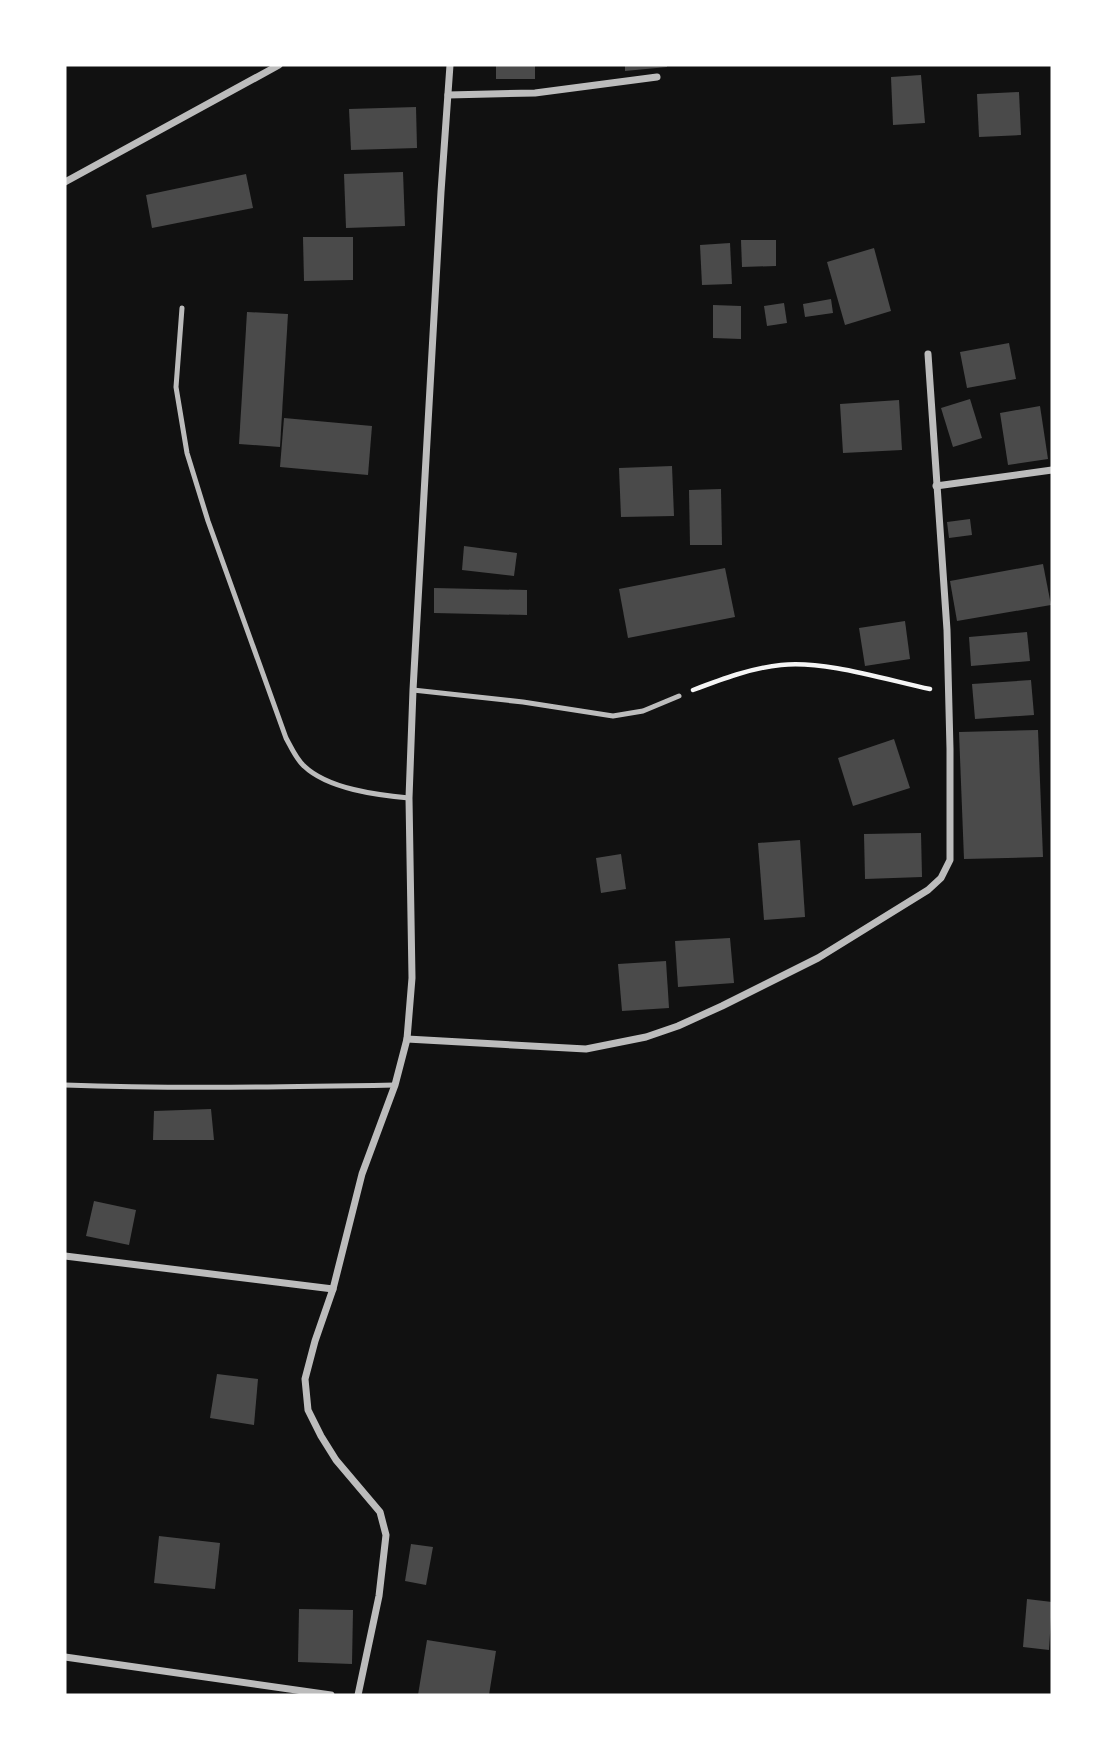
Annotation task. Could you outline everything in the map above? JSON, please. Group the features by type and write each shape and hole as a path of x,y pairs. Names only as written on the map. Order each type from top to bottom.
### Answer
{"street":[{"path":"65,182 279,65"},
{"path":"358,1695 379,1596 386,1535 380,1512 336,1460 308,1410 305,1379 315,1341 334,1289 362,1174 395,1085 407,1040 412,978 409,798 413,690 450,65"},
{"path":"447,95 535,93 657,77"},
{"path":"407,1040 586,1049 646,1037 722,1006 818,958 928,890 941,878 950,860 949,693 928,354"},
{"path":"936,486 1052,470"},
{"path":"65,1256 334,1289"},
{"path":"65,1657 331,1695"}],"lane":[{"path":"182,308 176,387 187,453 208,521 286,737 302,765 324,780 378,796 409,798"},
{"path":"413,690 523,702 613,716 643,711 679,696"},
{"path":"65,1086 395,1085"}],"path":[{"path":"679,696 722,678 783,665 812,666 855,673 949,693"}],"building":[{"path":"496,65 535,65 535,79 496,79"},
{"path":"625,65 667,65 667,67 625,71"},
{"path":"921,75 925,123 893,125 891,77"},
{"path":"1019,92 1021,135 979,137 977,94"},
{"path":"416,107 417,148 351,150 349,109"},
{"path":"403,172 405,226 346,228 344,174"},
{"path":"246,174 253,208 152,228 146,195"},
{"path":"303,237 353,237 353,280 304,281"},
{"path":"741,240 776,240 776,266 742,267"},
{"path":"730,243 732,284 702,285 700,245"},
{"path":"874,248 891,311 845,325 827,262"},
{"path":"831,299 833,313 805,317 803,304"},
{"path":"784,303 787,323 767,326 764,306"},
{"path":"713,305 741,306 741,339 713,338"},
{"path":"247,312 288,314 280,447 239,444"},
{"path":"1009,343 1016,379 967,388 960,352"},
{"path":"970,399 982,438 953,447 941,408"},
{"path":"899,400 902,450 843,453 840,404"},
{"path":"1040,406 1048,459 1008,465 1000,413"},
{"path":"284,418 372,426 368,475 280,467"},
{"path":"672,466 674,516 621,517 619,468"},
{"path":"721,489 722,545 690,545 689,490"},
{"path":"970,519 972,535 949,538 947,522"},
{"path":"464,546 517,553 514,576 462,570"},
{"path":"1043,564 1051,605 957,621 950,581"},
{"path":"725,568 735,617 628,638 619,589"},
{"path":"434,588 527,590 527,615 434,613"},
{"path":"905,621 910,659 865,666 859,628"},
{"path":"1027,632 1030,661 971,666 969,637"},
{"path":"1031,680 1034,715 975,719 972,684"},
{"path":"1038,730 1043,857 964,859 959,732"},
{"path":"894,739 910,788 853,806 838,758"},
{"path":"921,833 922,877 865,879 864,834"},
{"path":"800,840 805,917 764,920 758,843"},
{"path":"621,854 626,889 601,893 596,858"},
{"path":"730,938 734,983 678,987 675,941"},
{"path":"666,961 669,1008 622,1011 618,964"},
{"path":"211,1109 214,1140 153,1140 154,1111"},
{"path":"94,1201 136,1210 129,1245 86,1236"},
{"path":"217,1374 258,1379 254,1425 210,1418"},
{"path":"159,1536 220,1543 215,1589 154,1583"},
{"path":"411,1544 433,1547 426,1585 405,1581"},
{"path":"1027,1599 1052,1602 1049,1650 1023,1647"},
{"path":"299,1609 353,1610 352,1664 298,1662"},
{"path":"427,1640 496,1651 489,1695 418,1695"}]}
